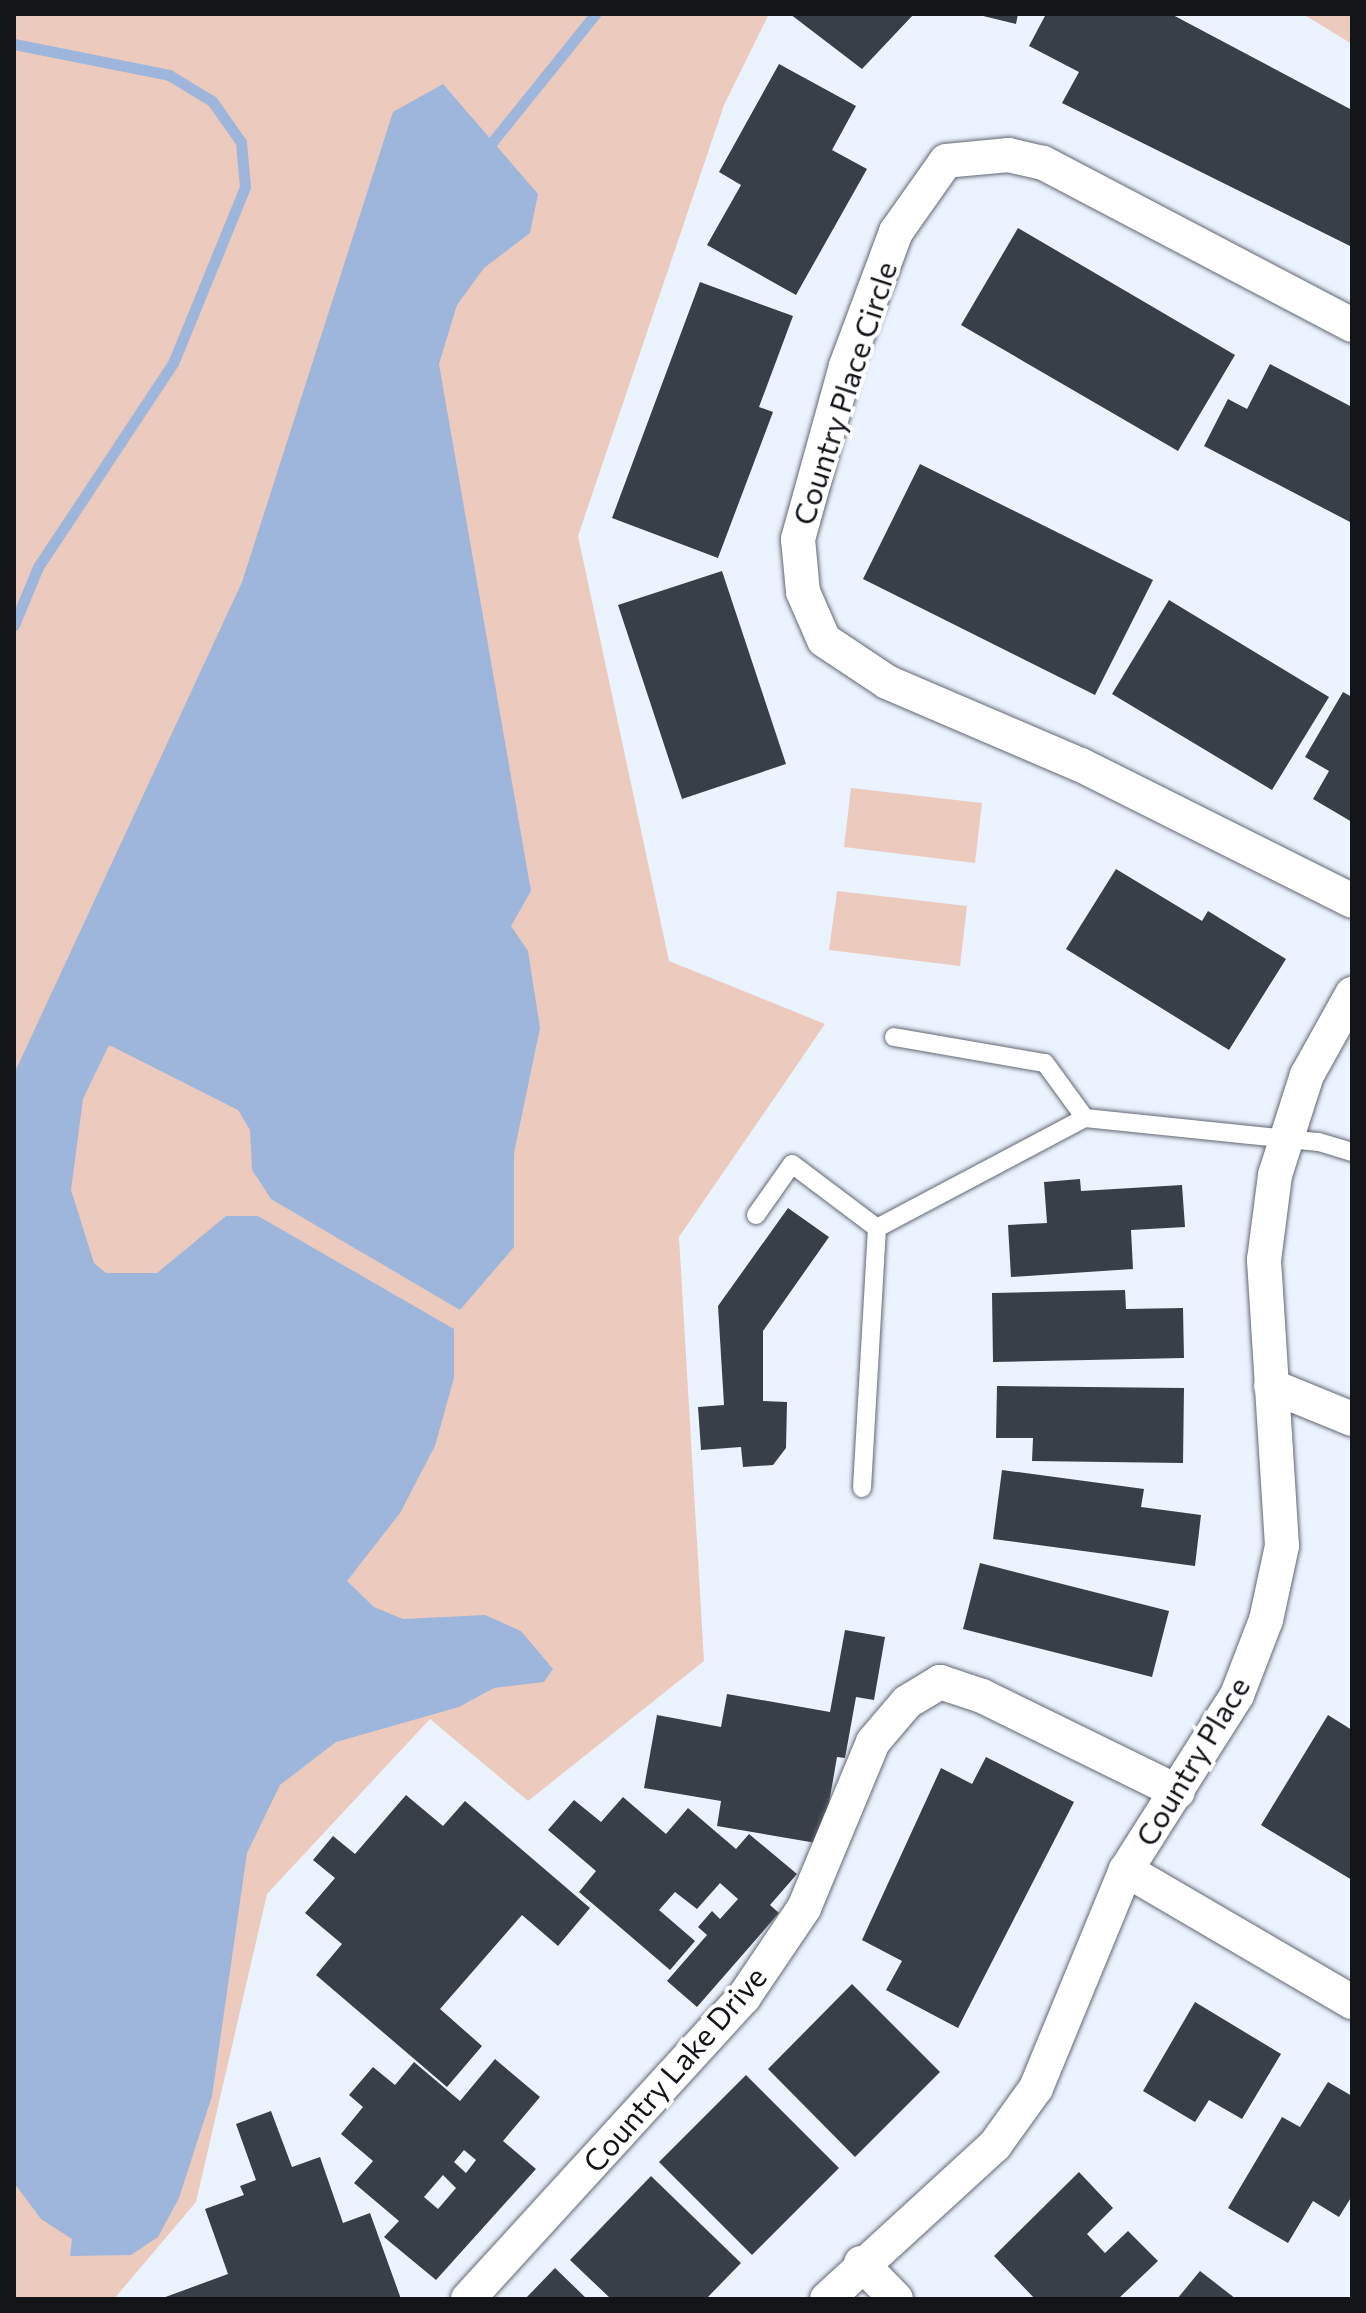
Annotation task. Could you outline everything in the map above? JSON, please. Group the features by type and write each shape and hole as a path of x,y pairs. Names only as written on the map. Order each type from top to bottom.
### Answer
{"street":[{"name":"Country Place Circle","path":"1352,325 1043,163 1009,155 946,161 891,246 846,366 798,539 803,592 824,640 887,682 1081,765 1352,901"},
{"name":"Country Place","path":"827,2299 861,2263 995,2145 1036,2088 1126,1870 1237,1695 1266,1620 1282,1546 1264,1260 1283,1141 1307,1075 1352,994"},
{"path":"1271,1386 1352,1419"},
{"name":"Country Lake Drive","path":"468,2299 744,1997 804,1908 873,1742 907,1702 940,1682 982,1696 1178,1792"},
{"path":"1126,1870 1352,2002"},
{"path":"861,2263 896,2299"}],"lane":[{"path":"894,1037 1045,1063 1085,1118"},
{"path":"877,1228 1085,1118 1352,1152"},
{"path":"756,1215 792,1164 877,1228"},
{"path":"862,1488 877,1228"}],"shaded area":[{"path":"14,14 769,14 724,105 578,536 669,961 825,1024 679,1237 704,1661 528,1801 430,1719 267,1894 196,2202 114,2299 14,2299"},
{"path":"1303,14 1352,14 1352,44"},
{"path":"851,788 982,803 975,863 844,847"},
{"path":"837,891 967,906 960,966 829,950"}],"water":[{"path":"443,84 538,194 530,233 484,268 457,305 439,364 531,891 511,926 528,951 540,1028 514,1153 514,1247 460,1310 271,1199 252,1170 250,1130 238,1110 109,1045 83,1099 71,1190 94,1263 106,1273 157,1273 226,1216 258,1216 454,1329 454,1378 435,1446 400,1513 347,1581 374,1607 403,1619 485,1615 521,1631 553,1669 544,1682 494,1688 459,1707 336,1742 280,1785 247,1853 212,2096 179,2198 158,2237 131,2255 70,2256 72,2239 41,2219 14,2183 14,1074 242,582 393,112"}],"building":[{"path":"790,14 914,14 862,69"},
{"path":"975,14 1018,14 1016,24"},
{"path":"1046,14 1171,14 1352,110 1352,247 1062,103 1079,72 1029,46"},
{"path":"779,64 856,106 832,150 867,169 796,295 707,245 741,185 719,172"},
{"path":"1018,228 1235,355 1178,451 961,325"},
{"path":"700,282 793,316 759,407 773,412 718,558 612,518"},
{"path":"1270,364 1352,407 1352,523 1204,446 1228,399 1247,409"},
{"path":"920,464 1153,580 1095,695 863,579"},
{"path":"722,571 786,764 682,799 618,605"},
{"path":"1169,600 1329,697 1272,790 1112,694"},
{"path":"1343,692 1352,697 1352,822 1313,799 1329,771 1305,757"},
{"path":"1116,869 1202,921 1208,911 1286,959 1229,1050 1066,949"},
{"path":"1080,1179 1081,1191 1182,1185 1185,1227 1131,1230 1133,1269 1011,1277 1008,1225 1047,1223 1044,1182"},
{"path":"788,1208 829,1237 763,1331 763,1401 787,1402 786,1448 773,1465 743,1467 741,1447 701,1450 698,1407 724,1405 718,1306"},
{"path":"1125,1290 1126,1309 1183,1308 1184,1358 993,1362 992,1293"},
{"path":"997,1386 1184,1388 1183,1463 1032,1461 1033,1438 996,1438"},
{"path":"1002,1470 1144,1489 1141,1507 1201,1515 1195,1566 993,1539"},
{"path":"980,1563 1169,1611 1152,1677 963,1629"},
{"path":"845,1630 885,1637 874,1700 856,1697 845,1758 837,1757 822,1844 717,1826 721,1801 644,1788 657,1715 721,1727 727,1694 830,1712"},
{"path":"1328,1715 1352,1730 1352,1880 1261,1825"},
{"path":"986,1757 1074,1802 958,2028 886,1990 902,1961 862,1940 941,1768 972,1784"},
{"path":"406,1795 443,1826 465,1801 590,1908 558,1946 522,1915 440,2009 482,2046 447,2087 316,1975 342,1944 305,1913 335,1878 313,1860 333,1836 355,1854"},
{"path":"623,1797 666,1834 688,1808 736,1849 749,1834 797,1874 770,1905 779,1913 697,2007 667,1981 707,1935 698,1927 712,1911 720,1919 738,1899 720,1883 697,1909 675,1892 659,1910 695,1941 670,1970 579,1892 596,1871 548,1830 574,1800 601,1822"},
{"path":"852,1984 940,2072 855,2157 768,2069"},
{"path":"1195,2002 1281,2054 1242,2119 1209,2100 1195,2122 1143,2091"},
{"path":"495,2059 540,2097 503,2141 536,2169 436,2280 384,2237 399,2221 354,2183 373,2161 341,2134 363,2107 349,2095 373,2067 395,2085 414,2062 460,2101","holes":["464,2150 476,2160 466,2173 454,2162","443,2175 456,2188 438,2209 424,2197"]},
{"path":"746,2075 839,2168 752,2255 659,2162"},
{"path":"1328,2082 1352,2096 1352,2196 1339,2217 1313,2201 1288,2243 1228,2208 1282,2117 1300,2127"},
{"path":"271,2111 292,2167 320,2157 343,2223 370,2213 401,2299 160,2299 228,2274 205,2209 244,2195 240,2186 256,2180 236,2124"},
{"path":"1079,2172 1113,2208 1087,2234 1105,2253 1128,2231 1158,2261 1118,2299 1035,2299 994,2256"},
{"path":"651,2176 741,2263 706,2299 611,2299 570,2260"},
{"path":"555,2268 587,2299 525,2299"},
{"path":"1200,2271 1236,2299 1177,2299"}],"waterway":[{"path":"485,151 595,14"},
{"path":"14,44 169,75 212,101 241,142 245,187 173,363 38,567 14,625"}]}
